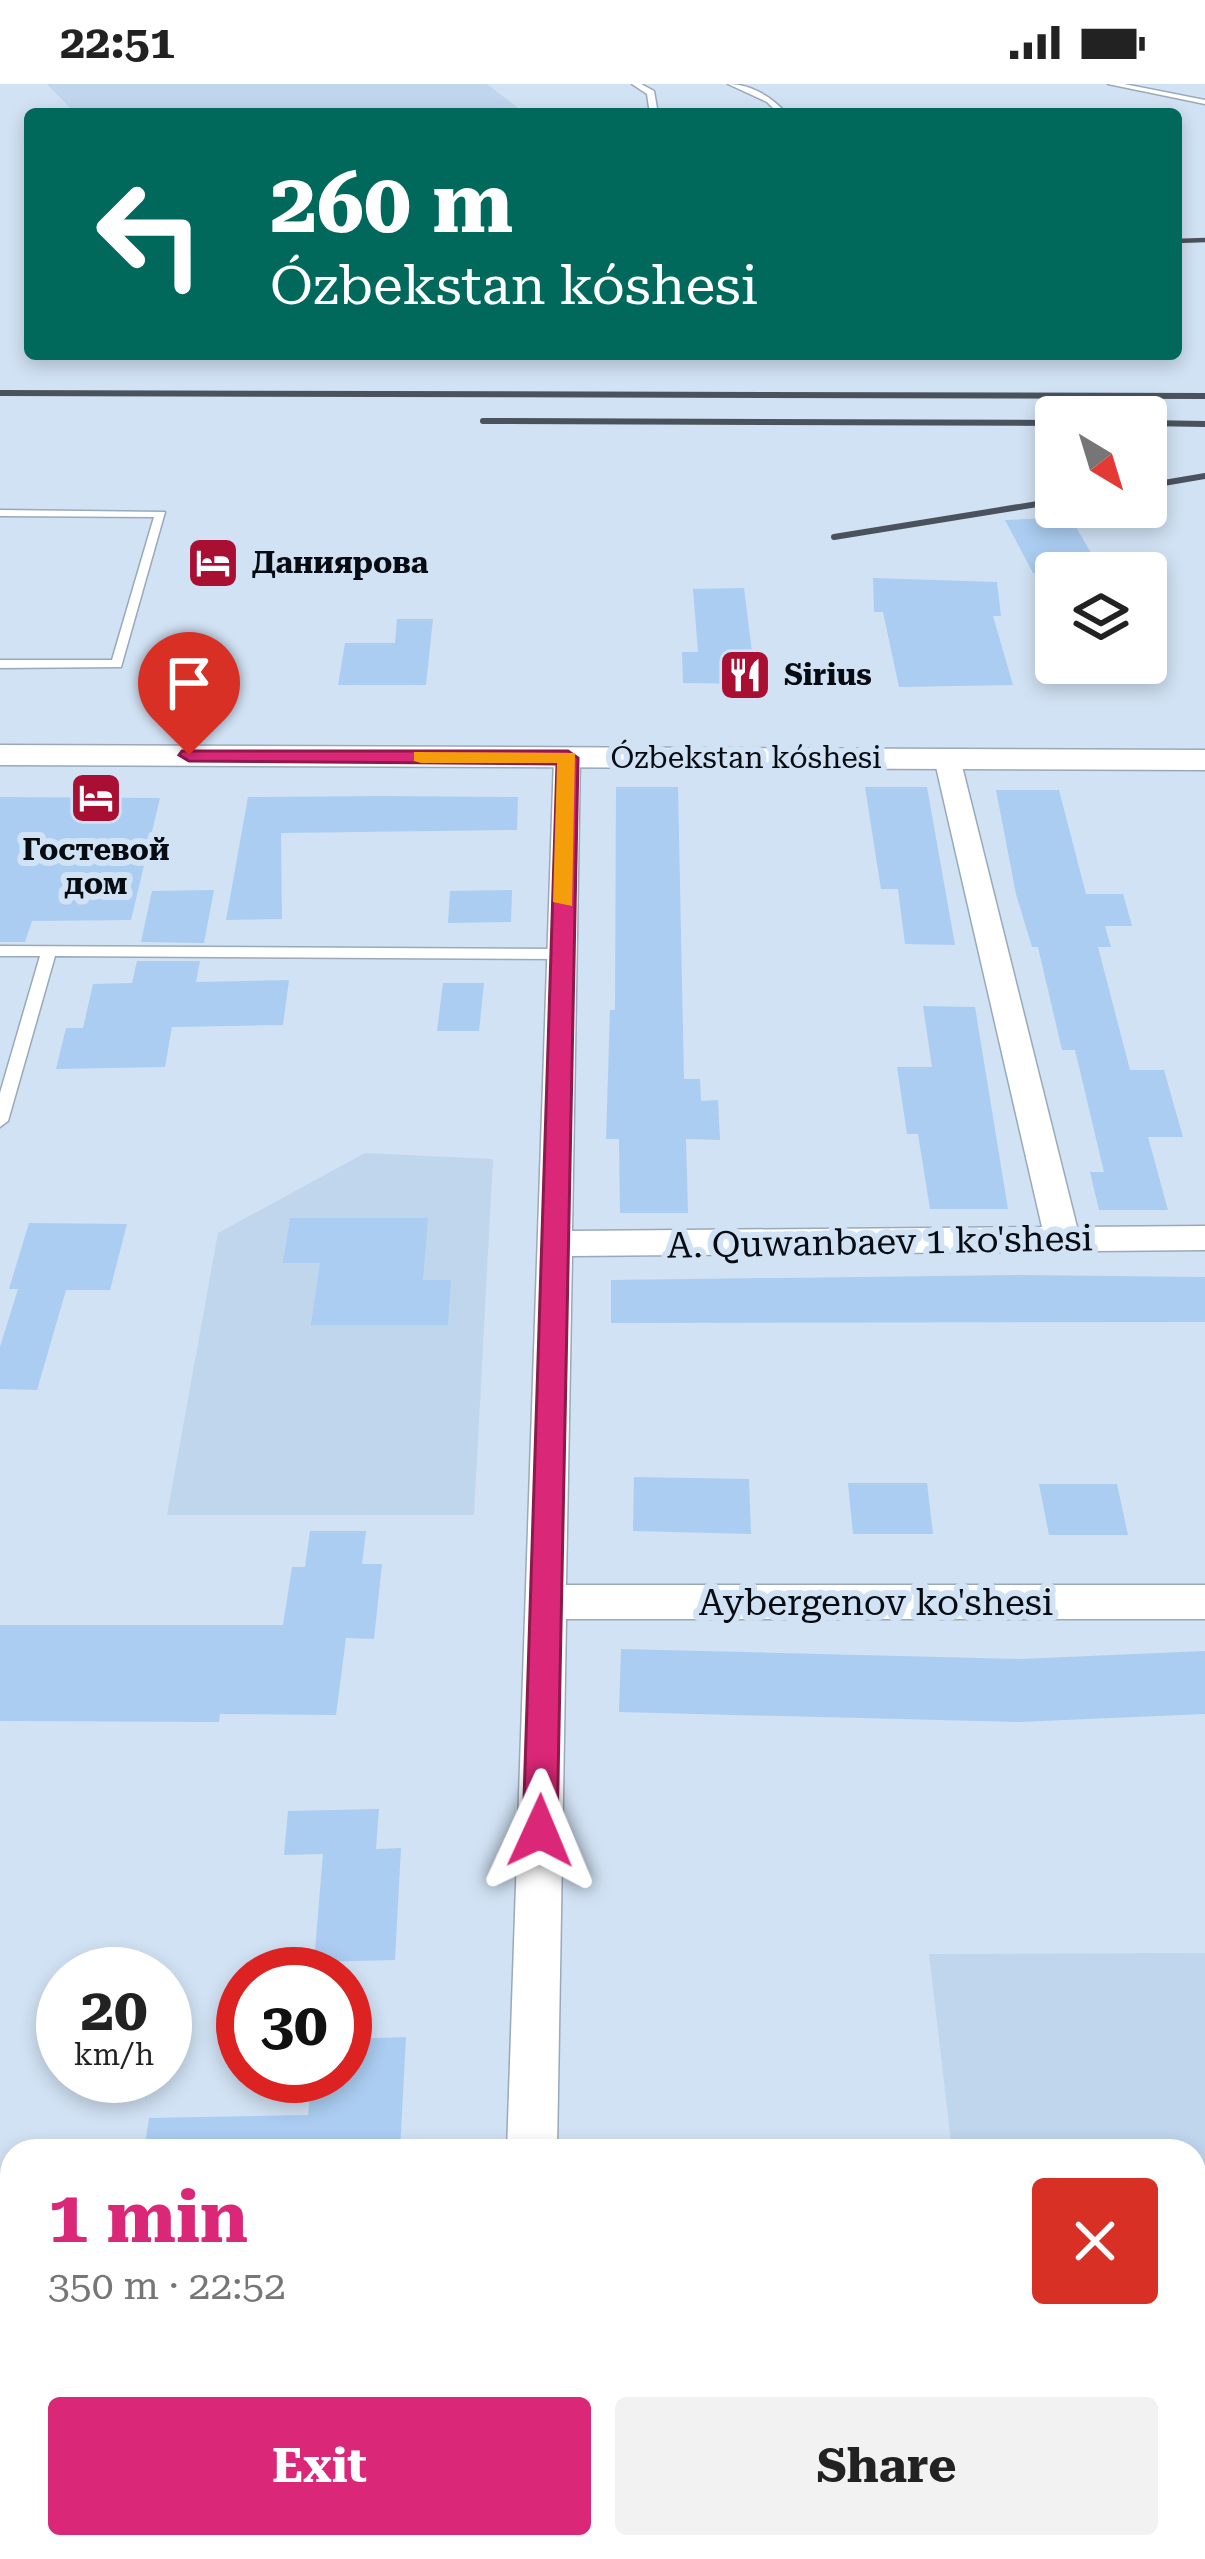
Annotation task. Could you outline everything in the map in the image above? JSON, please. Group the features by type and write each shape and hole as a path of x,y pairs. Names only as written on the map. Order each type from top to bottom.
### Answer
{"street":[{"name":"Ózbekstan kóshesi","path":"0,754 1205,760"},
{"path":"532,2139 568,758"},
{"path":"947,758 1062,1238"},
{"name":"A. Quwanbaev 1 ko'shesi","path":"555,1244 1205,1238"},
{"name":"Aybergenov ko'shesi","path":"546,1602 1205,1601"}],"lane":[{"path":"636,84 651,93 653,108"},
{"path":"733,84 777,108"},
{"path":"1112,84 1205,102"},
{"path":"0,513 161,514 117,664 0,664"},
{"path":"0,952 562,954"},
{"path":"0,1121 49,952"}],"shaded area":[{"path":"47,84 487,84 518,108 115,108 70,108"},
{"path":"365,1153 493,1159 474,1515 167,1515 218,1233"},
{"path":"1205,1953 1205,2139 951,2139 929,1954"}],"building":[{"path":"1035,519 1035,528 1076,528 1091,552 1035,552 1033,573 1005,520"},
{"path":"201,550 233,550 223,582 191,582"},
{"path":"873,578 997,582 1001,616 993,616 1013,685 899,687 883,612 874,612"},
{"path":"744,588 756,684 683,683 682,652 698,652 693,589"},
{"path":"397,619 433,619 426,685 338,685 345,643 395,643"},
{"path":"616,787 678,787 684,1079 700,1079 701,1101 718,1100 720,1140 686,1139 688,1213 620,1213 619,1139 606,1139 610,1010 615,1010"},
{"path":"865,787 927,787 955,945 905,944 898,889 881,889"},
{"path":"996,790 1059,790 1086,894 1123,894 1132,926 1105,926 1111,947 1098,947 1130,1070 1164,1070 1183,1137 1148,1137 1168,1210 1099,1210 1090,1172 1104,1172 1075,1050 1062,1050 1038,947 1032,947 1016,894"},
{"path":"0,797 160,798 131,920 32,921 25,942 0,942"},
{"path":"248,797 518,797 517,830 281,833 282,919 226,920"},
{"path":"214,890 204,943 141,942 152,891"},
{"path":"512,890 511,922 448,923 450,891"},
{"path":"137,961 200,961 196,982 289,980 283,1025 172,1027 165,1067 56,1069 66,1028 83,1028 93,984 132,983"},
{"path":"443,983 484,983 479,1031 437,1031"},
{"path":"923,1006 975,1007 1008,1209 930,1209 918,1134 907,1134 897,1067 932,1067"},
{"path":"290,1218 428,1218 423,1280 451,1280 448,1325 311,1325 320,1263 283,1263"},
{"path":"29,1223 127,1224 110,1290 66,1290 37,1390 0,1389 0,1347 18,1289 9,1289"},
{"path":"1205,1277 1205,1322 611,1323 611,1280"},
{"path":"634,1477 749,1479 751,1534 633,1531"},
{"path":"848,1483 927,1483 933,1534 853,1534"},
{"path":"1039,1484 1117,1484 1128,1535 1049,1535"},
{"path":"310,1531 366,1531 362,1564 382,1564 374,1639 346,1638 336,1715 220,1714 219,1722 0,1721 0,1625 283,1625 292,1567 305,1567"},
{"path":"621,1649 1020,1659 1205,1651 1205,1714 1018,1722 619,1712"},
{"path":"379,1809 376,1849 401,1848 395,1960 372,1961 372,1947 315,1947 323,1854 284,1855 288,1811"},
{"path":"406,2037 401,2139 146,2139 149,2118 308,2115 309,2103 372,2103 372,2038"}],"railway":[{"path":"1182,241 1205,240"},
{"path":"0,393 1205,396"},
{"path":"483,421 1035,423"},
{"path":"1167,423 1205,424"},
{"path":"1167,482 1205,476"},
{"path":"834,537 1035,504"}],"slow traffic":[{"path":"421,757 568,758 564,902"}],"place":[{"name":"Даниярова","path":"213,563"},
{"name":"Sirius","path":"745,675"},
{"name":"Гостевой дом","path":"96,798"}],"route":[{"path":"189,755 568,758 540,1831"}]}
